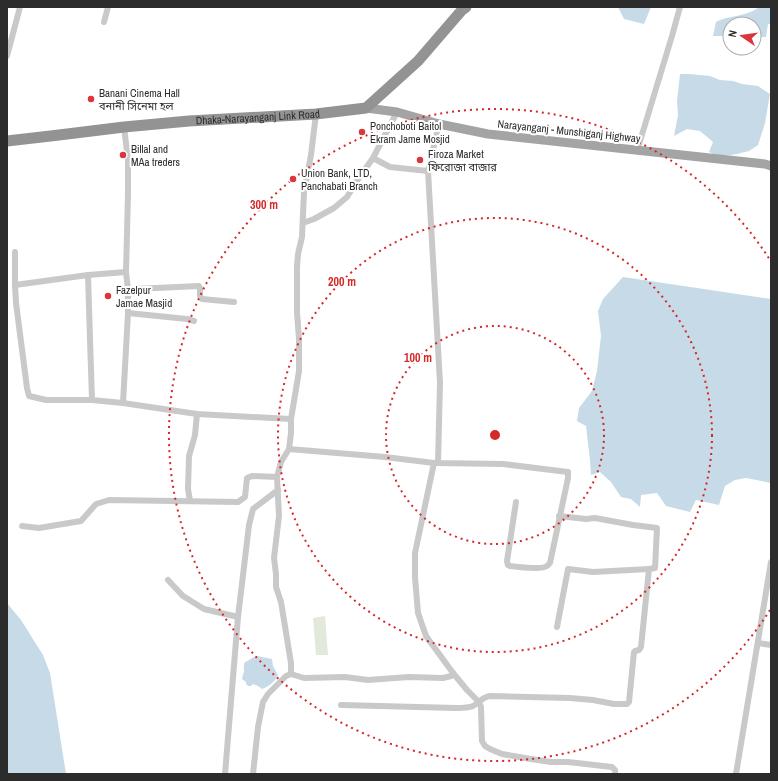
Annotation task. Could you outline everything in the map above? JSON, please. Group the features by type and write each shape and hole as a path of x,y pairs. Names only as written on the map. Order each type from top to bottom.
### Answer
{"highway":[{"path":"366,108 418,61 466,7"},
{"name":"Dhaka-Narayanganj Link Road","path":"7,141 189,121 316,114 366,108"}],"main road":[{"name":"Narayanganj - Munshiganj Highway","path":"366,108 397,112 440,124 488,134 765,164 771,166"}],"street":[{"path":"7,56 20,7"},
{"path":"104,22 108,7"},
{"path":"637,151 680,7"},
{"path":"303,223 334,208 347,197 372,158 397,112"},
{"path":"291,674 291,663 281,602 276,587 274,558 279,516 277,477 281,462 290,449 292,433 291,420 299,371 300,353 296,276 298,254 302,237 304,192 311,155 316,114"},
{"path":"440,124 428,171 440,383 436,463 415,554 418,613 426,636 453,673 479,702 481,707 482,741 485,746 502,754 538,760 612,767 615,770 615,774"},
{"path":"123,403 128,313 126,272 128,166 124,127"},
{"path":"372,158 390,167 428,171"},
{"path":"15,252 16,303 29,396 46,400 92,400 123,403 197,414 291,420"},
{"path":"16,285 88,275 126,272"},
{"path":"88,275 92,400"},
{"path":"128,290 199,286 200,298 234,302"},
{"path":"128,313 194,321"},
{"path":"190,501 188,488 189,456 195,435 197,414"},
{"path":"290,449 436,463 503,464 568,472 550,563 546,567 528,568 508,565 507,561 516,502"},
{"path":"22,526 39,528 81,521 96,504 109,500 238,502 244,497 247,478 252,476 277,477"},
{"path":"225,774 238,617 249,525 253,509 278,490"},
{"path":"557,627 568,569 593,572 655,568 656,527 633,525 595,518 586,519 559,516"},
{"path":"736,774 771,562"},
{"path":"341,705 456,708 471,707 486,696 570,698 614,704 627,704 629,702 634,652 639,650 641,647 649,569"},
{"path":"168,580 183,596 204,609 238,617"},
{"path":"758,642 771,645"},
{"path":"253,774 259,715 263,702 268,694 286,676 291,674 304,678 345,677 368,680 409,677 443,678 452,676 453,673"}],"green space":[{"path":"325,616 328,655 316,655 313,618"}],"water":[{"path":"618,7 651,7 644,24 624,19"},
{"path":"759,7 771,7 771,24 768,24 766,37 762,37 762,16 736,16 749,13"},
{"path":"721,20 722,36 713,36 716,22"},
{"path":"680,74 710,76 720,80 758,86 770,94 765,123 758,145 749,151 732,155 718,156 709,152 713,142 700,131 687,129 674,136 678,115 677,101"},
{"path":"623,277 771,299 771,483 746,478 735,480 725,486 719,505 696,500 690,512 666,506 657,493 641,495 640,507 631,499 621,497 611,482 600,472 591,475 586,426 577,421 579,408 592,391 597,371 601,336 598,311 603,299"},
{"path":"7,603 21,620 43,655 50,673 66,774 7,774"},
{"path":"257,656 272,659 273,666 278,675 272,684 262,689 253,684 248,686 242,679 245,662"}],"place":[{"name":"Banani Cinema Hall বনানী সিনেমা হল","path":"91,99"},
{"name":"Ponchoboti Baitol Ekram Jame Mosjid","path":"362,132"},
{"name":"Billal and MAa treders","path":"123,155"},
{"name":"Firoza Market ফিরোজা বাজার","path":"420,160"},
{"name":"Union Bank, LTD, Panchabati Branch","path":"293,179"},
{"name":"Fazelpur Jamae Masjid","path":"108,296"}]}
